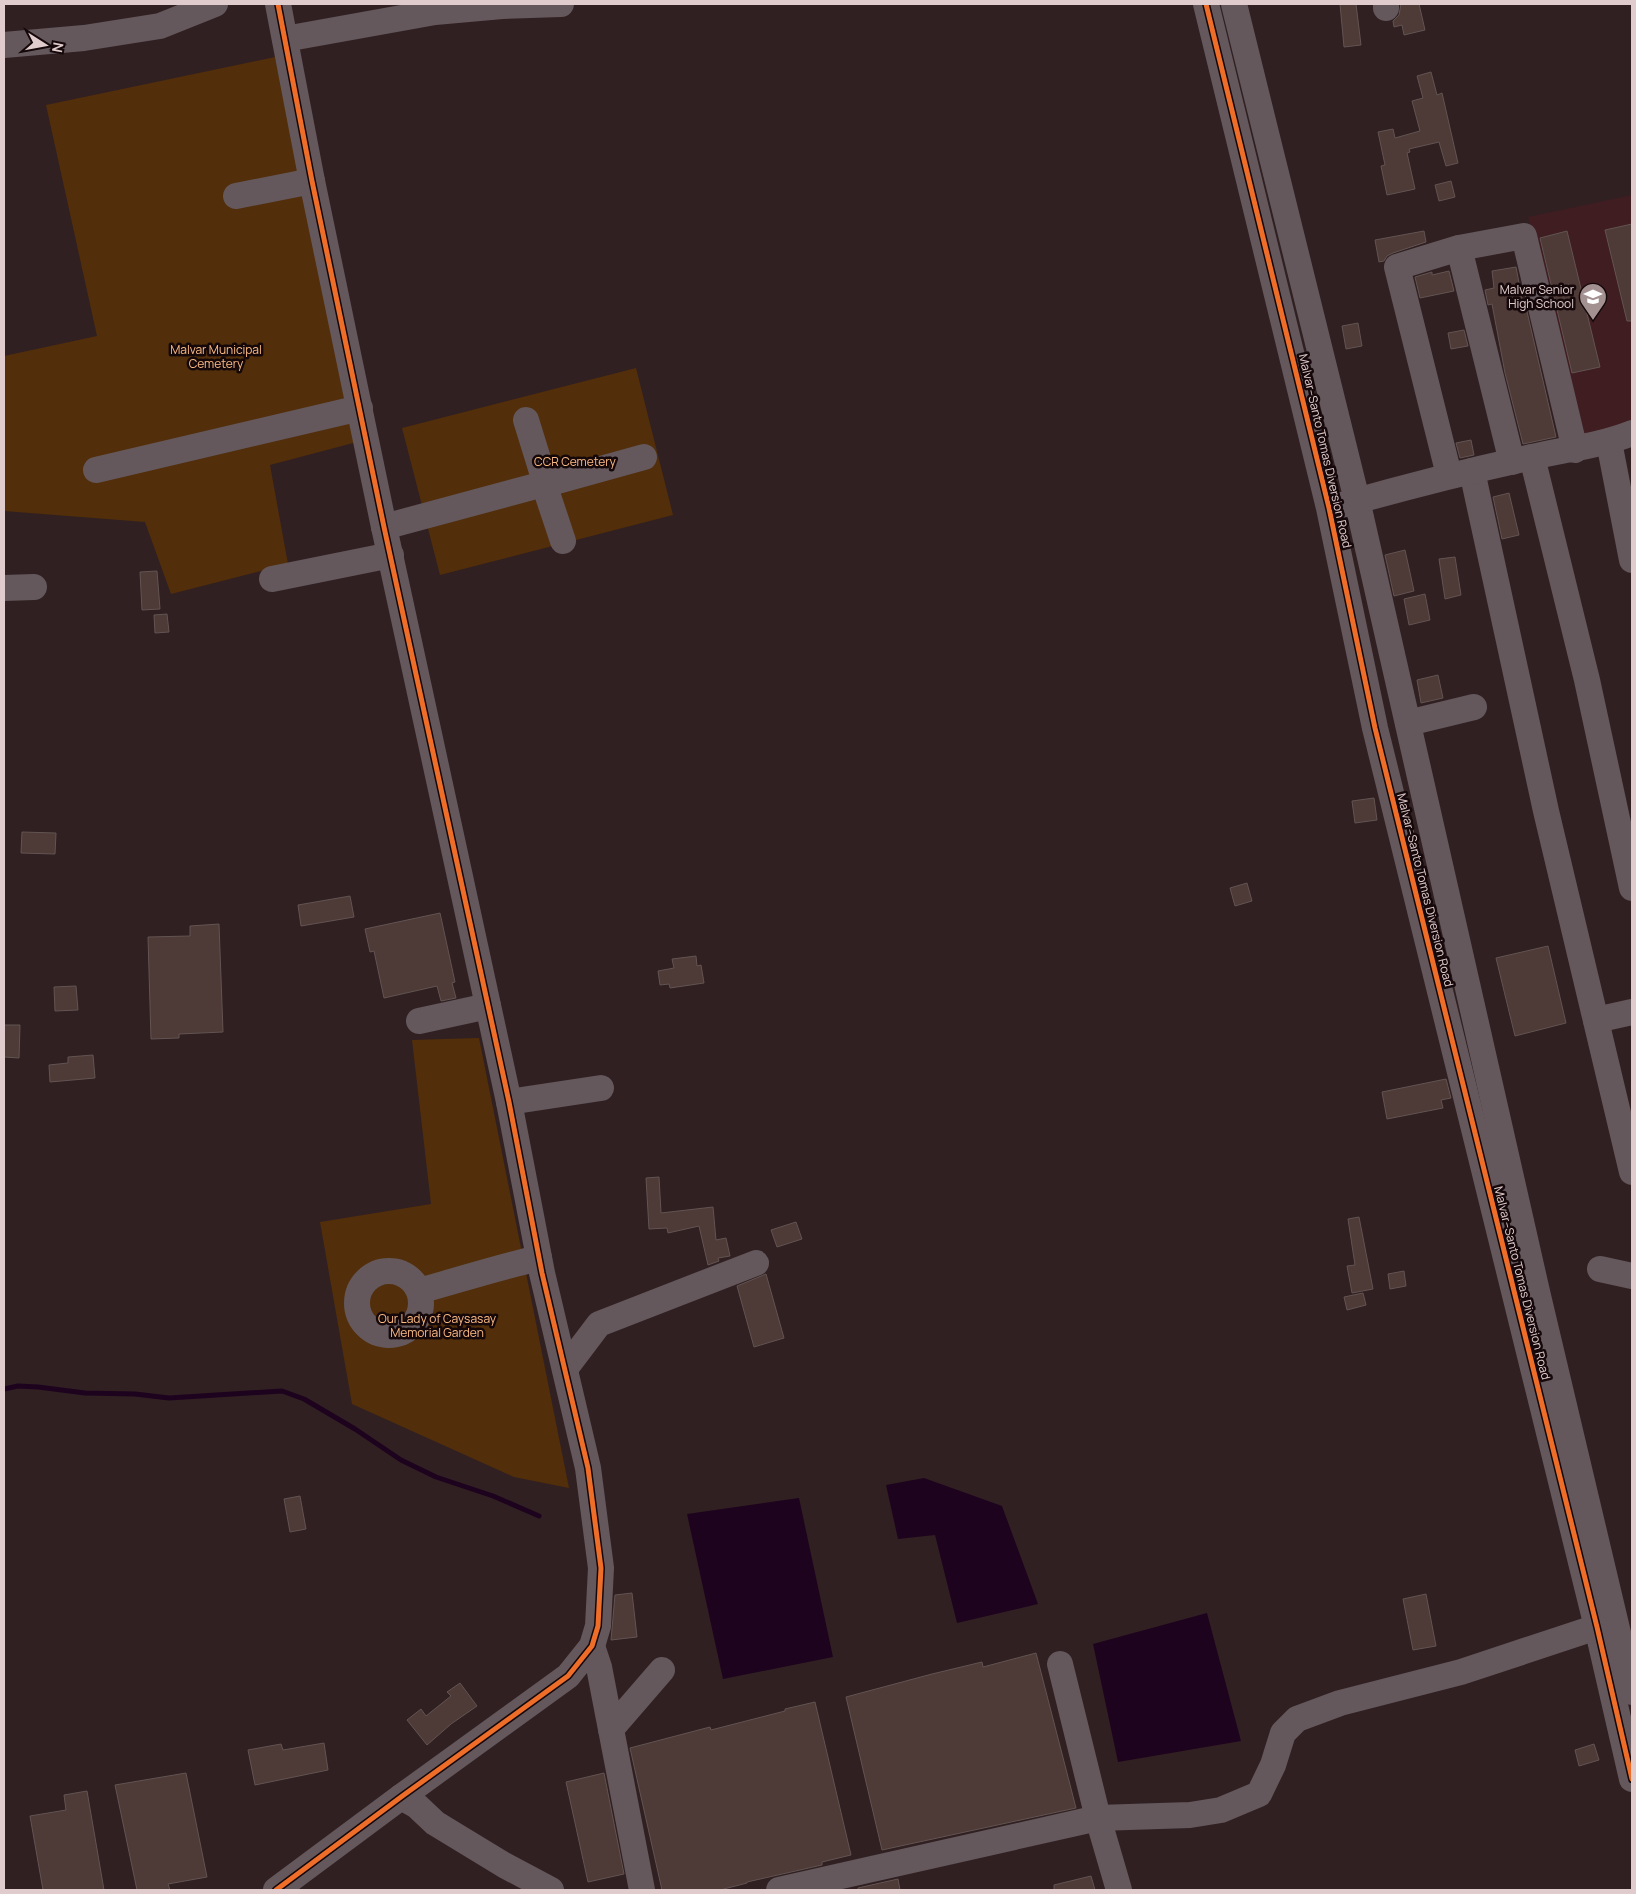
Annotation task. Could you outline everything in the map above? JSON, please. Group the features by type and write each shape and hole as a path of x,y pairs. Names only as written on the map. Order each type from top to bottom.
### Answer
{"street":[{"path":"4,45 84,38 160,26 215,4"},
{"path":"276,1890 568,1676 592,1646 598,1626 601,1568 588,1468 541,1266 509,1102 384,527 312,181 278,4"},
{"path":"285,39 435,12 502,6 561,4"},
{"name":"Malvar–Santo Tomas Diversion Road","path":"1206,4 1329,508 1375,728 1632,1692"},
{"name":"Malvar–Santo Tomas Diversion Road","path":"1234,4 1357,500 1538,1296 1615,1625 1632,1779"},
{"path":"236,196 312,181"},
{"path":"1575,450 1524,236 1460,248 1397,267 1461,473 1546,811 1632,1172"},
{"path":"1460,248 1587,680 1632,888"},
{"path":"96,470 360,408"},
{"path":"526,420 563,542"},
{"path":"1329,508 1461,473 1522,459 1575,450 1621,438 1632,560"},
{"path":"384,527 644,457"},
{"path":"272,579 391,555"},
{"path":"4,588 34,587"},
{"path":"1408,723 1474,707"},
{"path":"419,1021 488,1006"},
{"path":"1596,1020 1632,1012"},
{"path":"509,1102 601,1088"},
{"path":"565,1369 599,1324 756,1263"},
{"path":"420,1295 504,1266 541,1266"},
{"path":"1600,1268 1632,1276"},
{"path":"779,1890 1098,1818 1190,1815 1222,1810 1259,1794 1274,1765 1284,1733 1297,1719 1340,1703 1461,1672 1615,1625"},
{"path":"592,1646 599,1667 642,1890"},
{"path":"1060,1664 1098,1818 1119,1890"},
{"path":"611,1729 662,1670"},
{"path":"401,1797 417,1806 435,1823 504,1865 550,1890"}],"shaded area":[{"name":"Malvar Senior High School","path":"1632,195 1632,425 1583,445 1528,217"},
{"path":"924,1478 1002,1506 1038,1604 957,1623 935,1535 898,1539 886,1485"},
{"path":"799,1498 833,1657 723,1679 687,1514"},
{"path":"1207,1613 1241,1741 1118,1762 1093,1644"}],"green space":[{"name":"Malvar Municipal Cemetery","path":"275,57 357,442 270,465 288,564 171,594 145,522 4,511 4,356 97,336 46,105"},
{"name":"CCR Cemetery","path":"636,368 673,515 440,575 402,428"},
{"name":"Our Lady of Caysasay Memorial Garden","path":"479,1038 569,1488 514,1477 352,1404 320,1222 431,1204 412,1040"}],"building":[{"path":"1340,4 1356,4 1361,45 1344,47"},
{"path":"1401,4 1419,4 1425,30 1404,35 1402,25 1394,27 1393,21 1399,15"},
{"path":"1431,72 1437,95 1442,93 1458,163 1446,166 1439,142 1409,149 1410,152 1407,153 1415,189 1387,195 1381,166 1385,165 1378,132 1393,129 1395,138 1420,131 1412,101 1423,98 1417,76"},
{"path":"1451,181 1455,197 1439,201 1435,185"},
{"path":"1632,224 1632,321 1627,321 1605,230"},
{"path":"1424,231 1426,242 1393,253 1387,256 1384,261 1379,262 1375,240"},
{"path":"1567,231 1600,367 1572,373 1540,238"},
{"path":"1516,267 1523,304 1525,303 1556,437 1523,444 1505,373 1492,304 1488,305 1485,290 1494,288 1492,271"},
{"path":"1449,271 1454,291 1420,298 1415,277 1432,272 1432,275"},
{"path":"1358,323 1362,346 1346,349 1342,326"},
{"path":"1464,330 1468,346 1451,349 1448,333"},
{"path":"1471,440 1474,455 1460,458 1456,443"},
{"path":"1509,493 1519,535 1502,539 1493,497"},
{"path":"1405,550 1414,591 1394,596 1385,555"},
{"path":"1455,557 1461,595 1445,599 1439,559"},
{"path":"157,571 160,609 142,610 140,572"},
{"path":"1425,594 1430,620 1409,625 1404,599"},
{"path":"167,614 169,632 155,633 154,615"},
{"path":"1438,675 1443,698 1421,703 1417,680"},
{"path":"1374,798 1377,820 1355,823 1352,801"},
{"path":"22,832 56,833 55,854 21,853"},
{"path":"1247,883 1252,901 1235,906 1230,888"},
{"path":"350,896 354,917 301,926 298,905"},
{"path":"440,913 455,982 452,983 456,998 441,1001 437,986 384,998 374,951 370,952 365,929"},
{"path":"219,924 223,1032 179,1034 179,1038 151,1039 148,937 190,936 190,926"},
{"path":"1548,946 1566,1023 1515,1036 1496,958"},
{"path":"696,956 697,966 701,965 704,983 670,988 669,984 660,985 658,971 674,968 672,959"},
{"path":"76,986 78,1010 55,1011 54,987"},
{"path":"4,1025 20,1025 19,1058 4,1057"},
{"path":"93,1055 95,1078 50,1082 49,1065 68,1063 68,1057"},
{"path":"1446,1079 1451,1098 1441,1100 1443,1108 1387,1119 1382,1092"},
{"path":"659,1177 661,1213 713,1207 716,1240 726,1238 730,1256 718,1258 719,1261 708,1265 699,1226 668,1233 667,1228 649,1229 646,1178"},
{"path":"1359,1217 1373,1289 1352,1293 1347,1266 1355,1265 1348,1219"},
{"path":"796,1222 802,1239 777,1247 771,1230"},
{"path":"1404,1271 1406,1286 1390,1289 1388,1274"},
{"path":"766,1274 784,1338 754,1347 737,1286"},
{"path":"1363,1293 1366,1305 1347,1310 1344,1297"},
{"path":"300,1496 306,1529 290,1532 284,1499"},
{"path":"632,1593 637,1637 611,1640 615,1595"},
{"path":"1426,1594 1436,1646 1413,1650 1403,1599"},
{"path":"1036,1653 1076,1808 882,1850 846,1697 982,1662 983,1667"},
{"path":"460,1683 477,1706 451,1724 427,1745 407,1720 421,1709 426,1716 451,1696 447,1692"},
{"path":"815,1702 851,1855 822,1862 822,1865 720,1890 662,1890 630,1748 710,1727 711,1730"},
{"path":"324,1743 328,1770 255,1785 248,1750 281,1744 283,1750"},
{"path":"1594,1744 1599,1760 1579,1766 1575,1750"},
{"path":"186,1773 207,1877 168,1884 170,1890 137,1890 115,1785"},
{"path":"604,1773 624,1874 588,1882 566,1782"},
{"path":"87,1791 104,1890 43,1890 30,1816 66,1810 64,1795"},
{"path":"1091,1876 1095,1890 1054,1890 1054,1885"},
{"path":"898,1879 900,1890 858,1890 858,1888"}],"waterway":[{"path":"4,1389 18,1386 38,1387 85,1393 135,1394 169,1398 282,1391 304,1399 355,1429 401,1460 436,1477 493,1496 539,1516"}],"cycle path":[{"path":"276,1890 568,1676 592,1646 598,1626 601,1568 588,1468 542,1273 509,1102 384,527 312,181 278,4"},
{"path":"1206,4 1329,508 1375,728 1597,1627 1632,1779"}],"place":[{"name":"Malvar Senior High School","path":"1593,321"}]}
